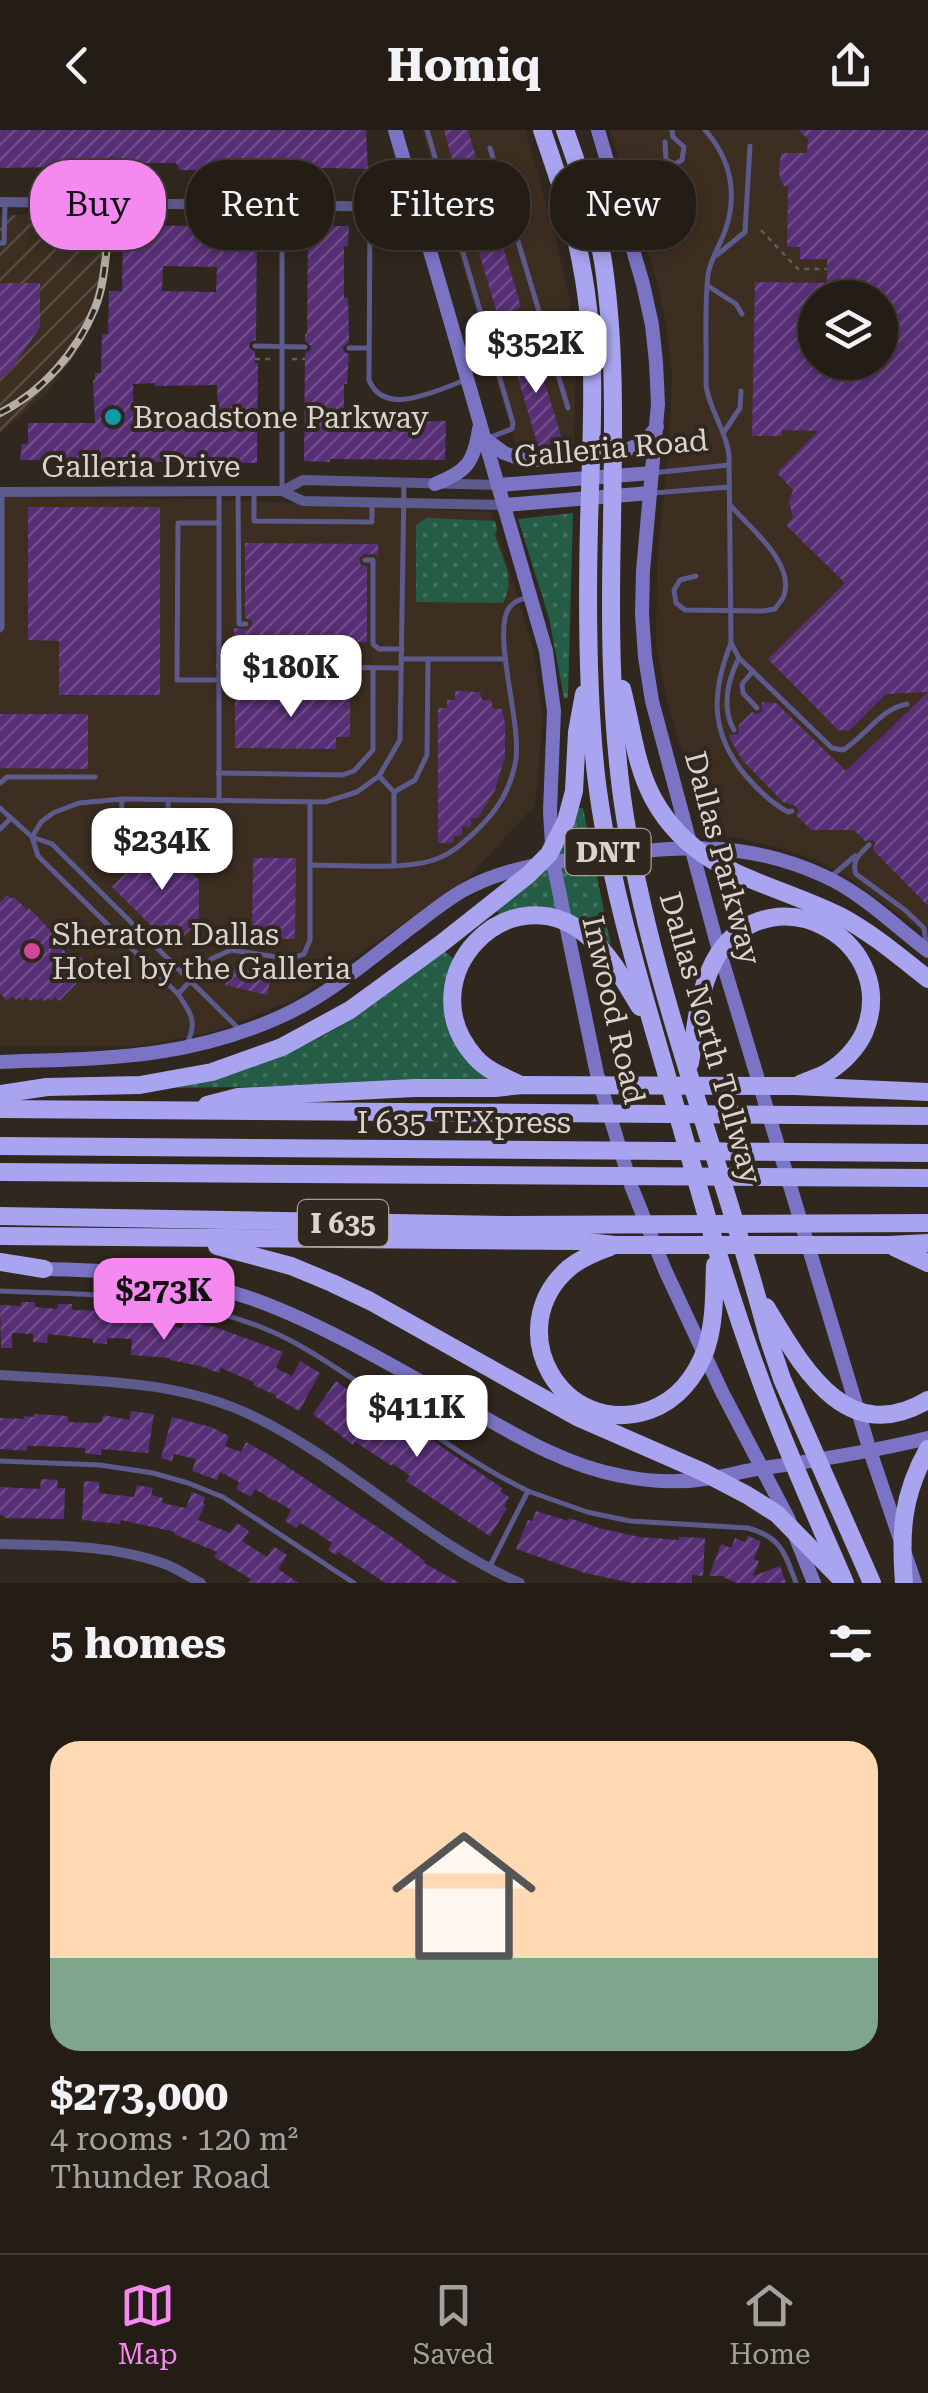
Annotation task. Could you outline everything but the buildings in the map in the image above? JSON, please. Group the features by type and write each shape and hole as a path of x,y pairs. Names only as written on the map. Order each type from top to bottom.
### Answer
{"highway":[{"name":"Dallas North Tollway","path":"542,130 582,268 591,355 589,671 596,772 608,850 627,941 716,1250 780,1433 845,1583"},
{"name":"Dallas North Tollway","path":"566,130 604,267 612,352 611,642 622,794 634,865 649,935 768,1337 782,1379 872,1583"},
{"path":"611,642 641,770 654,800 679,836 722,867 856,925 928,979"},
{"path":"0,1094 47,1087 140,1085 212,1072 282,1047 350,1010 442,943 549,854 566,821 574,791 576,732 589,671"},
{"path":"522,1085 475,1057 460,1033 453,1008 454,981 464,954 503,922 544,916 574,926 616,968 653,1029"},
{"path":"689,1070 704,982 720,953 732,938 761,920 796,917 814,921 843,938 863,966 870,1002 868,1022 847,1057 829,1072 795,1086"},
{"path":"182,1111 238,1097 522,1085 795,1086 928,1092"},
{"path":"0,1110 928,1116"},
{"name":"I 635 TEXpress","path":"0,1146 928,1153"},
{"name":"I 635 TEXpress","path":"0,1172 928,1178"},
{"name":"I 635","path":"0,1216 446,1224 684,1235 766,1226 928,1223"},
{"path":"0,1236 559,1241 615,1245 684,1235 771,1245 928,1243"},
{"path":"192,1240 291,1266 332,1282 576,1417 704,1472 777,1514 845,1583"},
{"path":"615,1245 582,1259 558,1280 544,1306 539,1338 547,1370 567,1395 598,1412 618,1415 656,1408 685,1387 696,1372 711,1332 716,1250"},
{"path":"889,1246 928,1263"},
{"path":"0,1262 44,1269"},
{"path":"756,1290 803,1368 830,1396 869,1413 887,1415 906,1412 928,1400"},
{"path":"904,1583 904,1510 911,1484 928,1450"}],"main road":[{"name":"Inwood Road","path":"395,130 404,160"},
{"name":"Dallas Parkway","path":"598,130 643,284 656,362 656,426 643,585 645,657 652,700 690,846 870,1450 915,1583"},
{"name":"Inwood Road","path":"430,250 546,651 554,711 550,810 553,862 588,1038 632,1188 665,1270 800,1544 814,1583"},
{"path":"436,484 467,468 482,431 504,453 527,461 629,449 645,442 656,426"},
{"name":"Galleria Road","path":"499,485 652,473"},
{"name":"Galleria Road","path":"505,506 650,494"},
{"path":"0,1062 130,1057 179,1050 242,1032 284,1015 340,982 464,890 518,868 553,862 690,846 767,856 827,877 928,951"},
{"path":"0,1270 44,1269 173,1279 259,1301 316,1326 508,1431 595,1470 623,1477 708,1479 928,1438"}],"street":[{"path":"3,202 30,202"},
{"name":"Galleria Drive","path":"282,491 302,480 499,485"},
{"name":"Galleria Drive","path":"1,492 282,491 302,501 505,506"},
{"path":"0,1375 142,1384 179,1390 240,1410 287,1434 454,1547 520,1583"},
{"path":"0,1544 128,1554 171,1566 200,1583"}],"lane":[{"path":"427,130 436,160"},
{"path":"665,142 666,160 675,164 682,160 684,147 672,130"},
{"path":"705,130 725,159 732,184 727,226 708,274 706,385 708,401 728,443 729,465 731,643 718,682 716,708 733,761 780,808 792,810"},
{"path":"714,257 746,232 750,146"},
{"path":"490,148 494,160"},
{"path":"0,243 4,243 3,202"},
{"path":"282,250 282,491"},
{"path":"370,250 368,380 372,388 383,397 410,399 466,380"},
{"path":"463,250 513,423 506,432 482,431"},
{"path":"522,250 568,408"},
{"path":"708,286 736,304 742,314"},
{"path":"458,351 543,323"},
{"path":"256,346 305,347"},
{"path":"349,348 369,348"},
{"path":"724,432 740,408 741,391"},
{"name":"Galleria Road","path":"652,473 729,465"},
{"path":"179,1050 194,1027 178,994 38,856 32,837 41,822 79,803 122,799 325,802 357,792 380,776 400,740 404,484"},
{"name":"Galleria Road","path":"650,494 729,487"},
{"path":"219,491 219,801"},
{"path":"238,491 239,624 246,624"},
{"path":"254,491 254,521 372,522 372,502"},
{"path":"0,630 1,492"},
{"path":"696,576 680,580 674,590 676,603 685,610 775,609 784,596 786,582 777,558 764,538 729,504"},
{"path":"218,680 177,680 177,660 178,522 219,522"},
{"path":"365,560 373,560 373,644 379,649 402,649"},
{"path":"310,865 394,865 438,859 458,848 498,809 516,760 517,732 502,627 509,608 532,596"},
{"path":"731,643 739,658 832,748 844,750 890,708 907,704"},
{"path":"734,730 727,710 728,691 739,658"},
{"path":"402,659 506,659"},
{"path":"394,792 415,780 427,755 428,659"},
{"path":"218,666 401,668"},
{"path":"218,773 342,775 354,770 373,750 373,668"},
{"path":"753,672 742,684 743,693 757,708"},
{"path":"380,776 394,792 394,865"},
{"path":"0,783 8,778 95,777"},
{"path":"96,849 122,833 122,799"},
{"path":"168,800 169,841"},
{"path":"178,994 211,959 231,950 290,959 304,954 310,940 310,802"},
{"path":"0,808 32,837 52,844 242,1032"},
{"path":"0,829 12,818"},
{"path":"827,877 868,844 855,859 856,874 924,928 928,951"},
{"path":"0,1291 174,1303 243,1320 295,1343 458,1452 528,1491 587,1512 630,1521 760,1532 779,1544 796,1583"},
{"path":"0,1461 100,1466 153,1473 188,1484 222,1496 354,1583"},
{"path":"489,1568 528,1491"}],"path":[{"path":"761,230 798,269 827,269"}],"shaded area":[{"path":"422,130 525,130 550,218 550,250 558,250 570,301 576,361 574,444 517,450 458,250 530,250 530,160 431,160"},
{"path":"610,130 928,130 928,936 847,876 817,860 713,833 701,819 667,700 656,645 657,563 672,375 667,330 647,250 696,250 696,160 619,160"},
{"path":"0,215 30,215 30,250 111,250 104,289 83,343 47,393 0,433"},
{"path":"0,497 203,499 491,512 532,643 543,719 535,805 468,878 294,1000 209,1033 140,1046 0,1046"}],"green space":[{"path":"573,513 568,698 564,698 549,618 518,519"},
{"path":"427,518 495,521 495,535 508,576 503,603 416,602 416,527"},
{"path":"577,808 583,808 611,945 607,946 584,925 501,915 496,910"},
{"path":"444,951 454,959 443,996 447,1028 464,1056 492,1083 176,1088 251,1066 323,1036 370,1007"}],"railway":[{"path":"0,413 44,382 78,340 98,300 107,250"}],"place":[{"name":"Broadstone Parkway","path":"113,417"},
{"name":"Sheraton Dallas Hotel by the Galleria","path":"32,951"}]}
